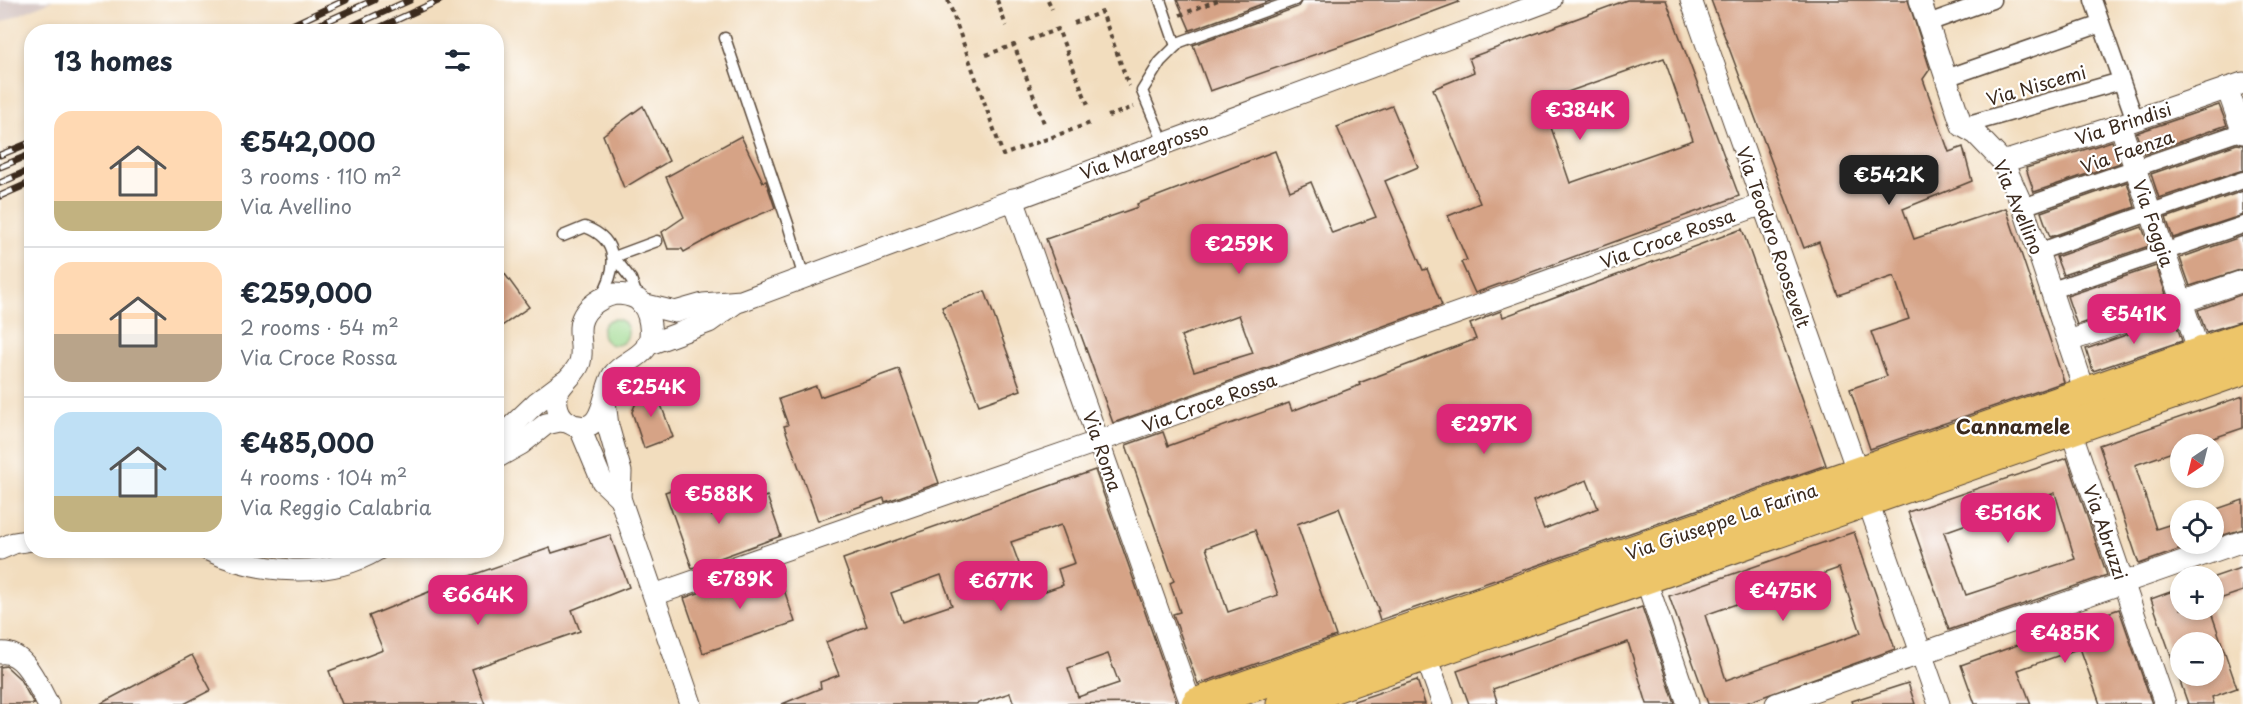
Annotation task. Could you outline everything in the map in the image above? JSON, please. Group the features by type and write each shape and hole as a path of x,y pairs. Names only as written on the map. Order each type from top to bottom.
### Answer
{"main road":[{"name":"Via Giuseppe La Farina","path":"1283,704 1645,577 2086,394 2243,339"},
{"name":"Via Giuseppe La Farina","path":"1198,704 1862,486 2070,428 2243,368"}],"street":[{"name":"Via Maregrosso","path":"737,302 1551,0"},
{"name":"Via Teodoro Roosevelt","path":"1691,0 1939,704"},
{"path":"1920,0 1962,126"},
{"path":"1928,23 1992,0"},
{"path":"2093,0 2121,81 2127,123"},
{"path":"1946,78 2101,24"},
{"name":"Via Niscemi","path":"1962,126 2121,81"},
{"path":"2235,85 2243,132"},
{"name":"Via Brindisi","path":"2003,162 2127,123 2235,85"},
{"name":"Via Foggia","path":"2127,123 2135,169 2200,354"},
{"name":"Via Avellino","path":"1962,126 1976,134 2003,162 2023,207 2086,394"},
{"name":"Via Faenza","path":"2023,207 2243,132"},
{"path":"2038,252 2243,180"},
{"name":"Via Roma","path":"1013,199 1191,704"},
{"name":"Via Croce Rossa","path":"654,594 1099,441 1763,204"},
{"path":"2052,290 2243,225"},
{"path":"2069,341 2243,281"},
{"path":"504,442 512,426 575,371 582,353 581,321 587,310 598,301 619,294 629,296 640,303 675,312 703,304 737,302"},
{"path":"647,345 709,322 737,302"},
{"path":"504,453 521,444 546,424 560,421 573,424 596,420 603,411 612,376 620,367 640,354 647,345 650,324 640,303"},
{"path":"564,381 559,388 556,401 559,413 573,424 602,481 620,498"},
{"path":"605,402 608,426 621,472 620,498 692,704"},
{"name":"Via Abruzzi","path":"2070,428 2165,704"},
{"path":"0,549 24,541"},
{"path":"1776,704 2243,541"},
{"path":"230,558 249,565 292,569 334,566 360,558"},
{"path":"1645,577 1688,704"},
{"path":"0,653 10,652 21,659 48,704"},
{"path":"1425,654 1443,704"}],"lane":[{"path":"1160,0 1176,46"},
{"path":"1164,143 1142,91 1160,62 1180,42 1295,0"},
{"path":"725,38 804,278"},
{"path":"563,236 585,227 596,231 631,279 640,303"},
{"path":"612,253 657,241"},
{"path":"598,301 611,277 612,253"}],"path":[{"path":"948,0 1003,155 1094,122"},
{"path":"997,0 1006,26"},
{"path":"1048,0 1052,9"},
{"path":"1176,16 1218,0"},
{"path":"1074,23 1102,12 1131,90"},
{"path":"1029,40 1058,29 1088,105"},
{"path":"986,55 1014,45 1044,123"},
{"path":"1108,116 1138,106"}],"shaded area":[{"path":"0,0 53,0 0,23"}],"green space":[{"path":"615,319 624,323 628,332 624,341 615,345 606,341 602,332 606,323"}],"building":[{"path":"1177,0 1273,0 1188,31 1190,30"},
{"path":"1302,0 1458,0 1459,2 1210,91 1193,45 1298,7"},
{"path":"1627,0 1666,0 1739,196 1475,293 1461,262 1467,260 1448,216 1480,203 1433,89 1474,72 1469,58","holes":["1664,58 1693,140 1570,183 1542,101"]},
{"path":"1711,0 1908,0 1930,69 1923,79 1949,152 1963,147 1972,181 1903,209 1914,239 2006,208 2064,382 1870,449 1850,389 1887,376 1871,332 1909,319 1894,276 1838,295 1819,242 1804,248"},
{"path":"2219,105 2227,125 2144,154 2136,133"},
{"path":"643,106 669,161 624,188 603,135"},
{"path":"1392,106 1418,167 1385,181 1423,270 1427,269 1442,305 1113,423 1046,239 1138,207 1137,204 1275,151 1290,191 1311,182 1332,233 1376,217 1337,127","holes":["1239,315 1253,353 1194,371 1181,336"]},
{"path":"741,136 763,182 766,181 775,208 722,231 684,252 682,249 668,249 662,232 684,217 666,177"},
{"path":"2112,141 2120,163 2034,192 2026,168"},
{"path":"2237,144 2243,145 2243,170 2159,198 2151,174"},
{"path":"2127,182 2135,207 2050,237 2041,212"},
{"path":"2243,191 2243,215 2173,238 2166,218"},
{"path":"2142,227 2149,246 2063,275 2056,257"},
{"path":"1742,229 1826,465 1380,620 1377,611 1379,611 1339,508 1297,524 1336,636 1198,684 1173,614 1180,612 1170,583 1174,581 1126,445 1163,432 1168,446 1289,403 1292,411 1476,339 1470,324 1501,311 1503,317","holes":["1587,480 1598,508 1544,529 1533,501","1255,530 1278,595 1228,612 1206,548"]},
{"path":"2243,236 2243,269 2190,286 2180,258"},
{"path":"2156,266 2166,294 2077,325 2067,296"},
{"path":"504,273 529,307 504,324"},
{"path":"985,291 1021,390 979,405 942,307"},
{"path":"2243,294 2243,321 2206,332 2198,310"},
{"path":"2174,318 2182,341 2093,371 2086,349"},
{"path":"899,369 939,483 885,502 884,498 818,521 784,426 788,425 779,399 816,386 820,397"},
{"path":"654,386 673,437 644,448 632,412 642,389"},
{"path":"2243,396 2243,428 2224,434 2170,434 2170,453 2135,465 2156,529 2170,525 2170,553 2139,564 2099,445"},
{"path":"2067,458 2107,575 1949,630 1908,512","holes":["2055,493 2075,559 1966,595 1944,532"]},
{"path":"1095,470 1177,703 1014,704 1010,693 976,704 782,704 821,688 820,682 839,675 826,642 867,626 843,559","holes":["1061,525 1075,563 1058,569 1063,585 1031,596 1011,542","941,575 952,605 902,622 891,593","1108,654 1119,683 1078,697 1068,668"]},
{"path":"699,480 712,516 767,496 781,536 692,568 665,492"},
{"path":"2243,500 2243,529 2224,535 2224,507"},
{"path":"1854,532 1895,649 1743,704 1708,704 1669,596","holes":["1839,568 1861,633 1726,680 1705,615"]},
{"path":"610,535 629,587 572,610 580,631 472,669 485,704 342,704 329,671 383,650 369,616 461,579 550,548 552,553"},
{"path":"776,566 795,622 703,653 684,598"},
{"path":"2243,567 2243,591 2224,598 2224,574"},
{"path":"2170,592 2170,620 2214,620 2218,632 2170,632 2170,653 2151,599"},
{"path":"1642,607 1675,704 1647,704 1628,642 1493,689 1498,704 1469,704 1457,671"},
{"path":"2119,609 2152,704 2100,704 2080,648 2018,670 2031,704 1975,704 1961,665"},
{"path":"2224,650 2237,688 2212,697 2214,704 2188,704 2182,686 2224,686"},
{"path":"192,655 211,690 184,704 100,704"},
{"path":"6,666 19,678 34,704 0,704 0,667"},
{"path":"1417,680 1425,704 1354,704 1354,701"},
{"path":"1908,683 1915,704 1853,704 1852,701"}],"railway":[{"path":"294,24 346,0"},
{"path":"321,24 374,0"},
{"path":"357,24 410,0"},
{"path":"388,24 440,0"},
{"path":"0,155 24,145"},
{"path":"0,167 24,157"},
{"path":"0,183 24,172"},
{"path":"0,196 24,186"}],"district":[{"name":"Cannamele","path":"2013,426"}]}
